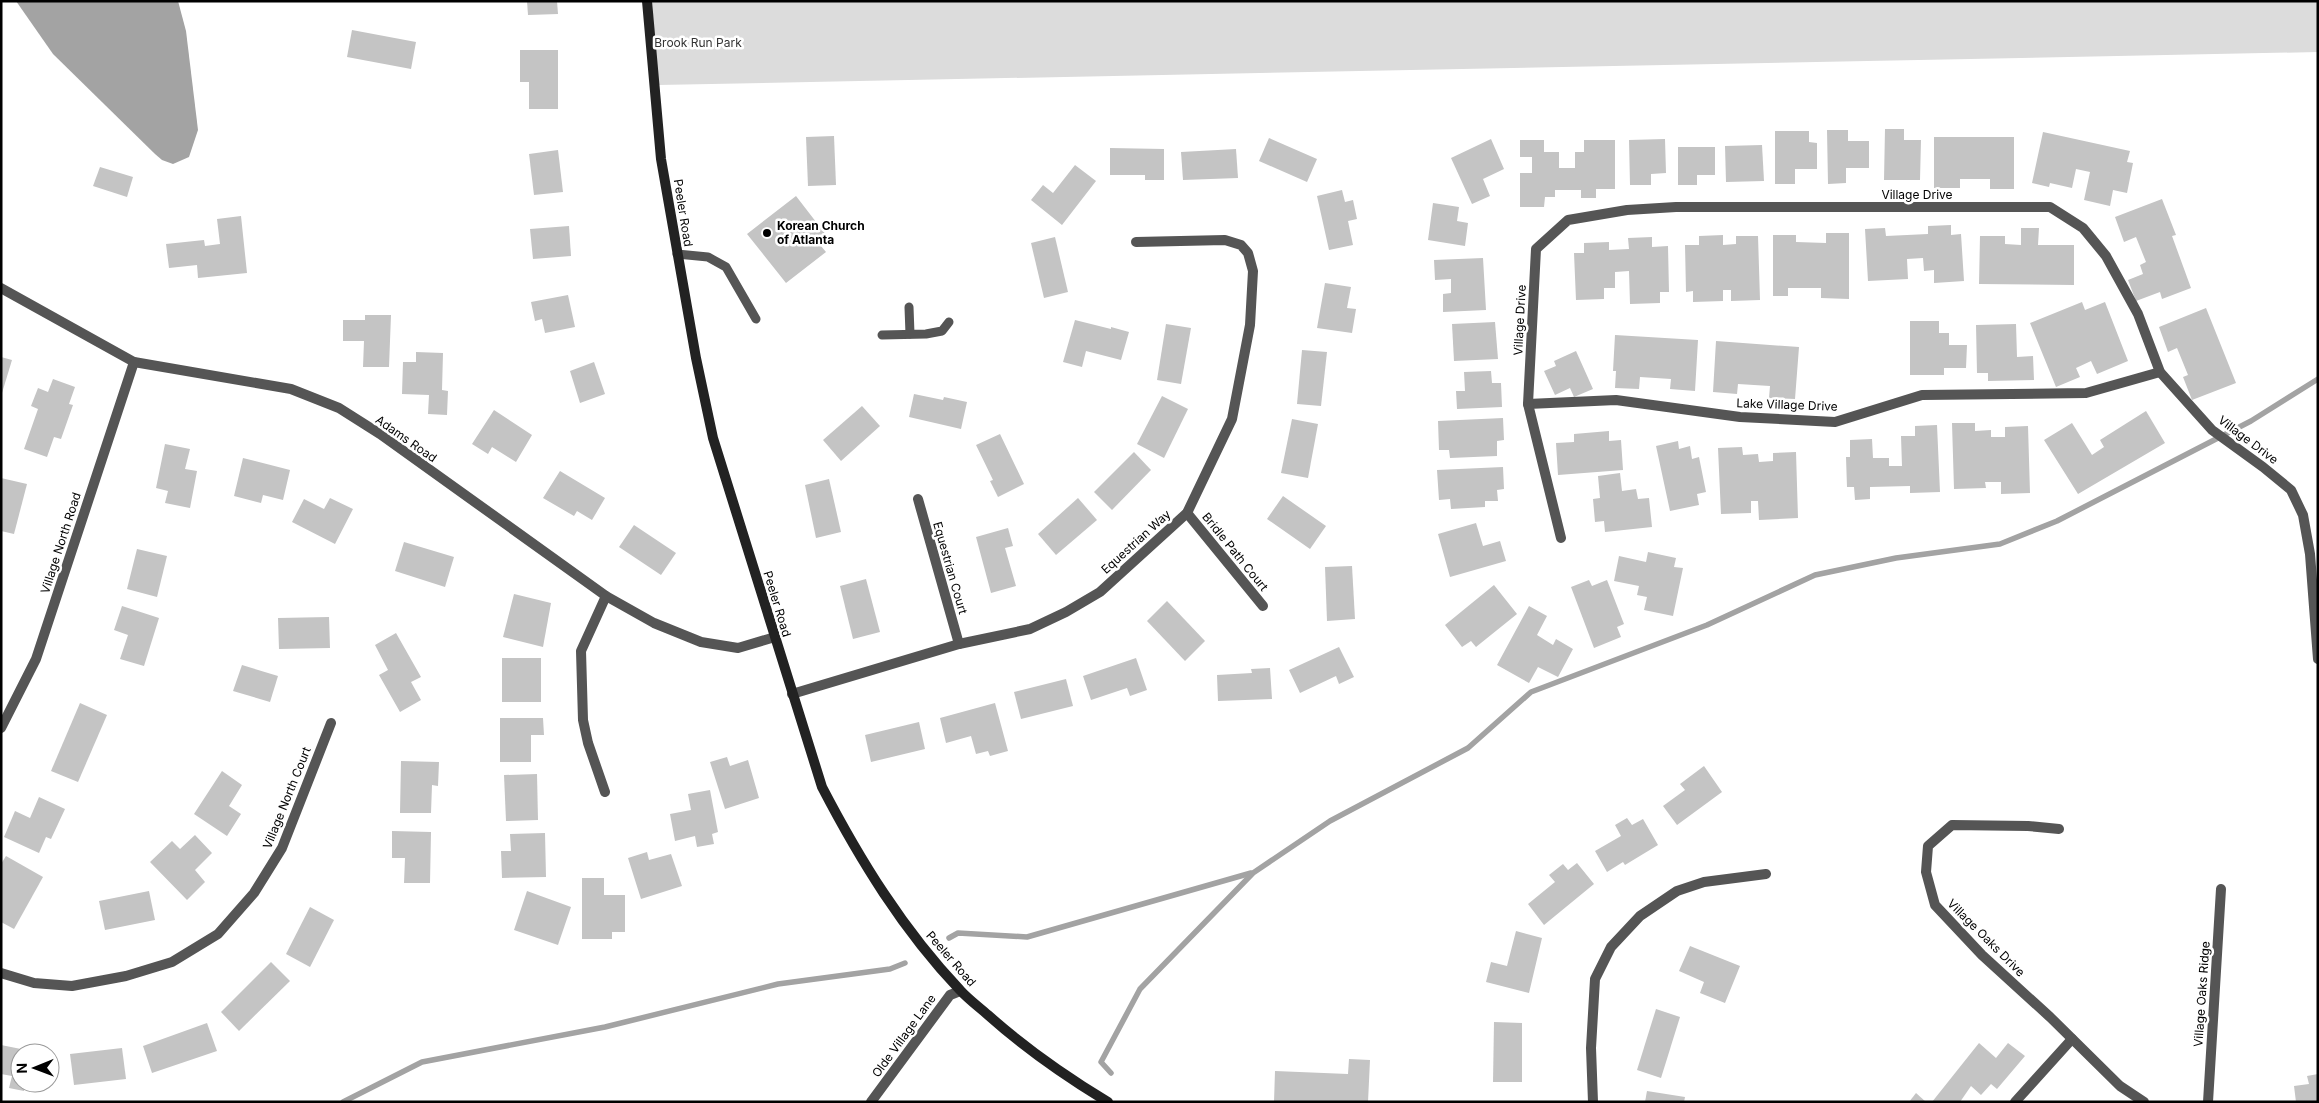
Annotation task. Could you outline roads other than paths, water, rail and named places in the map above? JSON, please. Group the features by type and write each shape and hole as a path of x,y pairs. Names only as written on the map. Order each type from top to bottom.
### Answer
{"street":[{"name":"Peeler Road","path":"648,1 662,159 696,358 713,438 822,787 847,835 898,917 960,991 1021,1044 1079,1085 1108,1102"},
{"name":"Village Drive","path":"1561,538 1528,404 1536,249 1568,220 1637,209 1676,207 2050,207 2083,228 2106,256 2138,314 2160,372 2212,430 2291,490 2303,515 2310,554 2318,659"},
{"name":"Equestrian Way","path":"792,694 959,644 1030,630 1100,592 1187,513 1232,419 1250,325 1253,271 1248,253 1241,245 1225,240 1136,242"},
{"name":"Adams Road","path":"1,288 134,362 291,389 339,408 380,434 606,596 654,623 701,642 738,648 775,638"},
{"name":"Village North Road","path":"1,728 36,659 134,362"},
{"name":"Lake Village Drive","path":"1528,404 1616,400 1740,417 1835,422 1922,395 2086,393 2160,372"},
{"name":"Equestrian Court","path":"918,499 959,644"},
{"name":"Bridle Path Court","path":"1187,513 1263,606"},
{"path":"605,792 588,743 583,720 581,652 606,596"},
{"name":"Village North Court","path":"1,973 34,983 72,986 108,980 172,962 218,934 254,893 282,848 331,723"},
{"name":"Village Oaks Drive","path":"2058,828 1952,825 1928,846 1926,872 1935,905 1982,955 2120,1086 2144,1102"},
{"path":"1592,1102 1591,1048 1594,979 1611,947 1640,916 1677,891 1704,882 1766,874"},
{"name":"Village Oaks Ridge","path":"2208,1102 2221,889"},
{"name":"Olde Village Lane","path":"871,1102 950,995 960,991"},
{"path":"2015,1102 2072,1039"}],"lane":[{"path":"677,254 708,257 726,267 756,319"},
{"path":"909,307 910,334"},
{"path":"882,335 942,330 949,322"}],"waterway":[{"path":"1111,1073 1101,1062 1140,989 1253,873 1330,821 1468,748 1531,692 1707,625 1815,575 1896,558 2000,544 2057,521 2251,421 2318,379"},
{"path":"949,938 958,933 1027,937 1251,873"},
{"path":"343,1102 422,1062 605,1027 778,984 890,969 905,963"}],"place":[{"name":"Korean Church of Atlanta","path":"767,233"}],"park label":[{"name":"Brook Run Park","path":"698,43"}]}
